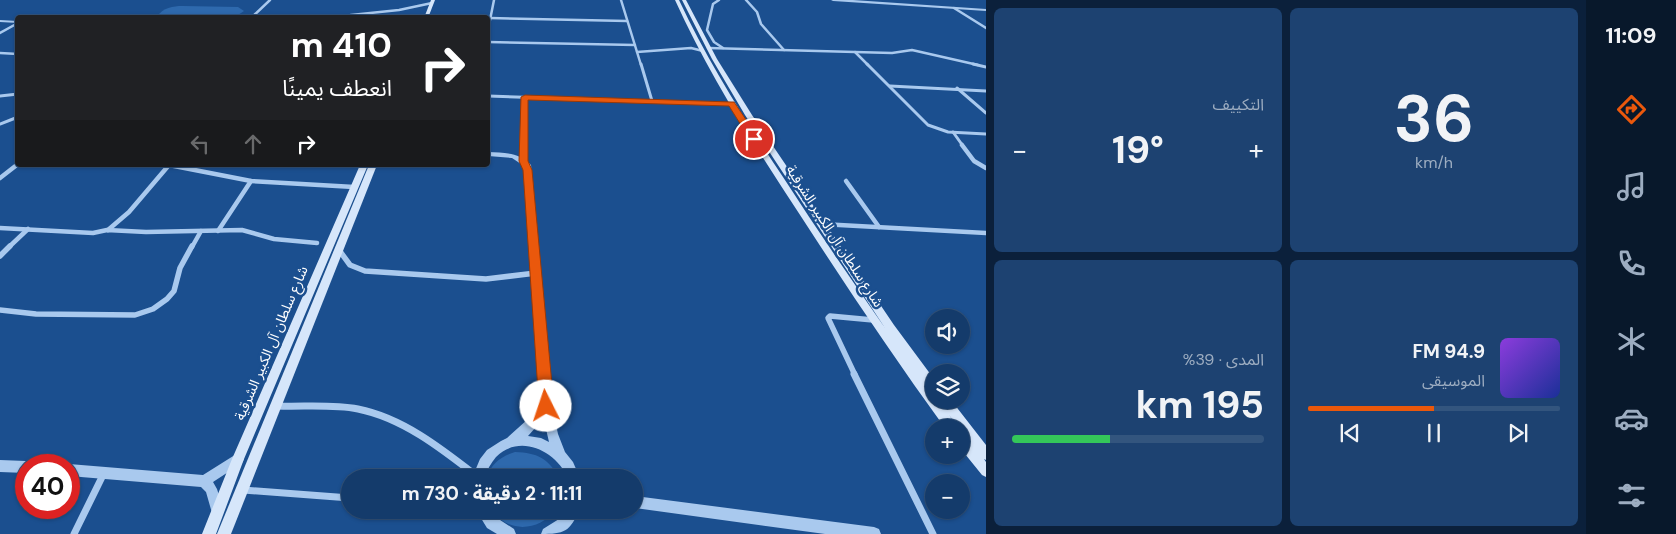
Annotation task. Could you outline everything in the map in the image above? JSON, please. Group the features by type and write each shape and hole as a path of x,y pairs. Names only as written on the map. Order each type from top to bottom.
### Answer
{"main road":[{"path":"433,15 440,0"},
{"name":"شارع سلطان آل الكبير الشرقية","path":"677,0 698,42 893,331 925,375"},
{"name":"شارع سلطان آل الكبير الشرقية","path":"684,0 731,104 873,320 945,419"},
{"path":"427,15 433,2"},
{"name":"شارع سلطان آل الكبير الشرقية","path":"209,534 217,508 363,167"},
{"name":"شارع سلطان آل الكبير الشرقية","path":"224,534 372,167"},
{"path":"951,409 986,454"},
{"path":"970,452 986,472"}],"street":[{"path":"254,15 270,0"},
{"path":"494,0 490,18 627,21"},
{"path":"621,0 652,102"},
{"path":"720,0 713,4 706,30 714,42 724,48"},
{"path":"746,0 757,12 758,20 761,24 784,50"},
{"path":"833,0 986,9"},
{"path":"871,0 986,9"},
{"path":"354,15 399,10 433,2"},
{"path":"954,8 965,12 979,25 986,28"},
{"path":"0,21 15,22"},
{"path":"0,32 15,24"},
{"path":"490,42 635,45"},
{"path":"691,48 698,42"},
{"path":"637,52 691,48 705,50 724,48 899,53 912,50 986,67"},
{"path":"855,52 928,125 953,132 986,134"},
{"path":"1,54 15,54"},
{"path":"890,86 986,91"},
{"path":"956,88 986,113"},
{"path":"0,96 15,94"},
{"path":"490,96 731,104"},
{"path":"525,97 524,161 528,170 548,421 558,453 570,469"},
{"path":"0,124 15,118"},
{"path":"953,132 962,143 971,160 986,168"},
{"path":"490,154 514,156 524,161"},
{"path":"0,178 15,166"},
{"path":"108,230 129,212 168,167"},
{"path":"180,167 251,181 354,187"},
{"path":"218,231 251,181"},
{"path":"846,181 879,227"},
{"path":"822,224 986,233"},
{"path":"0,228 93,233 108,230 146,232 242,230 274,239 317,242"},
{"path":"0,256 28,229"},
{"path":"0,310 36,314 109,316 135,315 153,308 167,299 174,291 180,268 201,231"},
{"path":"339,249 350,265 365,272 486,279 536,273"},
{"path":"873,320 830,316 828,318 933,534"},
{"path":"481,469 494,451 507,444 529,427 542,406 545,386"},
{"path":"277,406 341,407 369,412 439,446 468,469"},
{"path":"507,444 524,440 542,444 558,453"},
{"path":"80,471 204,481 238,459"},
{"path":"0,466 15,467"},
{"path":"74,534 104,472"},
{"path":"204,481 211,489 217,508"},
{"path":"242,490 341,497"},
{"path":"643,503 874,534"},
{"path":"550,534 564,524 567,519"},
{"path":"495,529 509,534"}],"shaded area":[{"path":"172,7 238,7 244,11 238,15 159,15 165,9"},
{"path":"515,452 536,455 546,461 553,469 491,469 497,461"},
{"path":"500,519 546,519 532,526 524,527 506,523"}],"route":[{"path":"546,406 528,170 524,161 525,97 731,104 754,139"}]}
